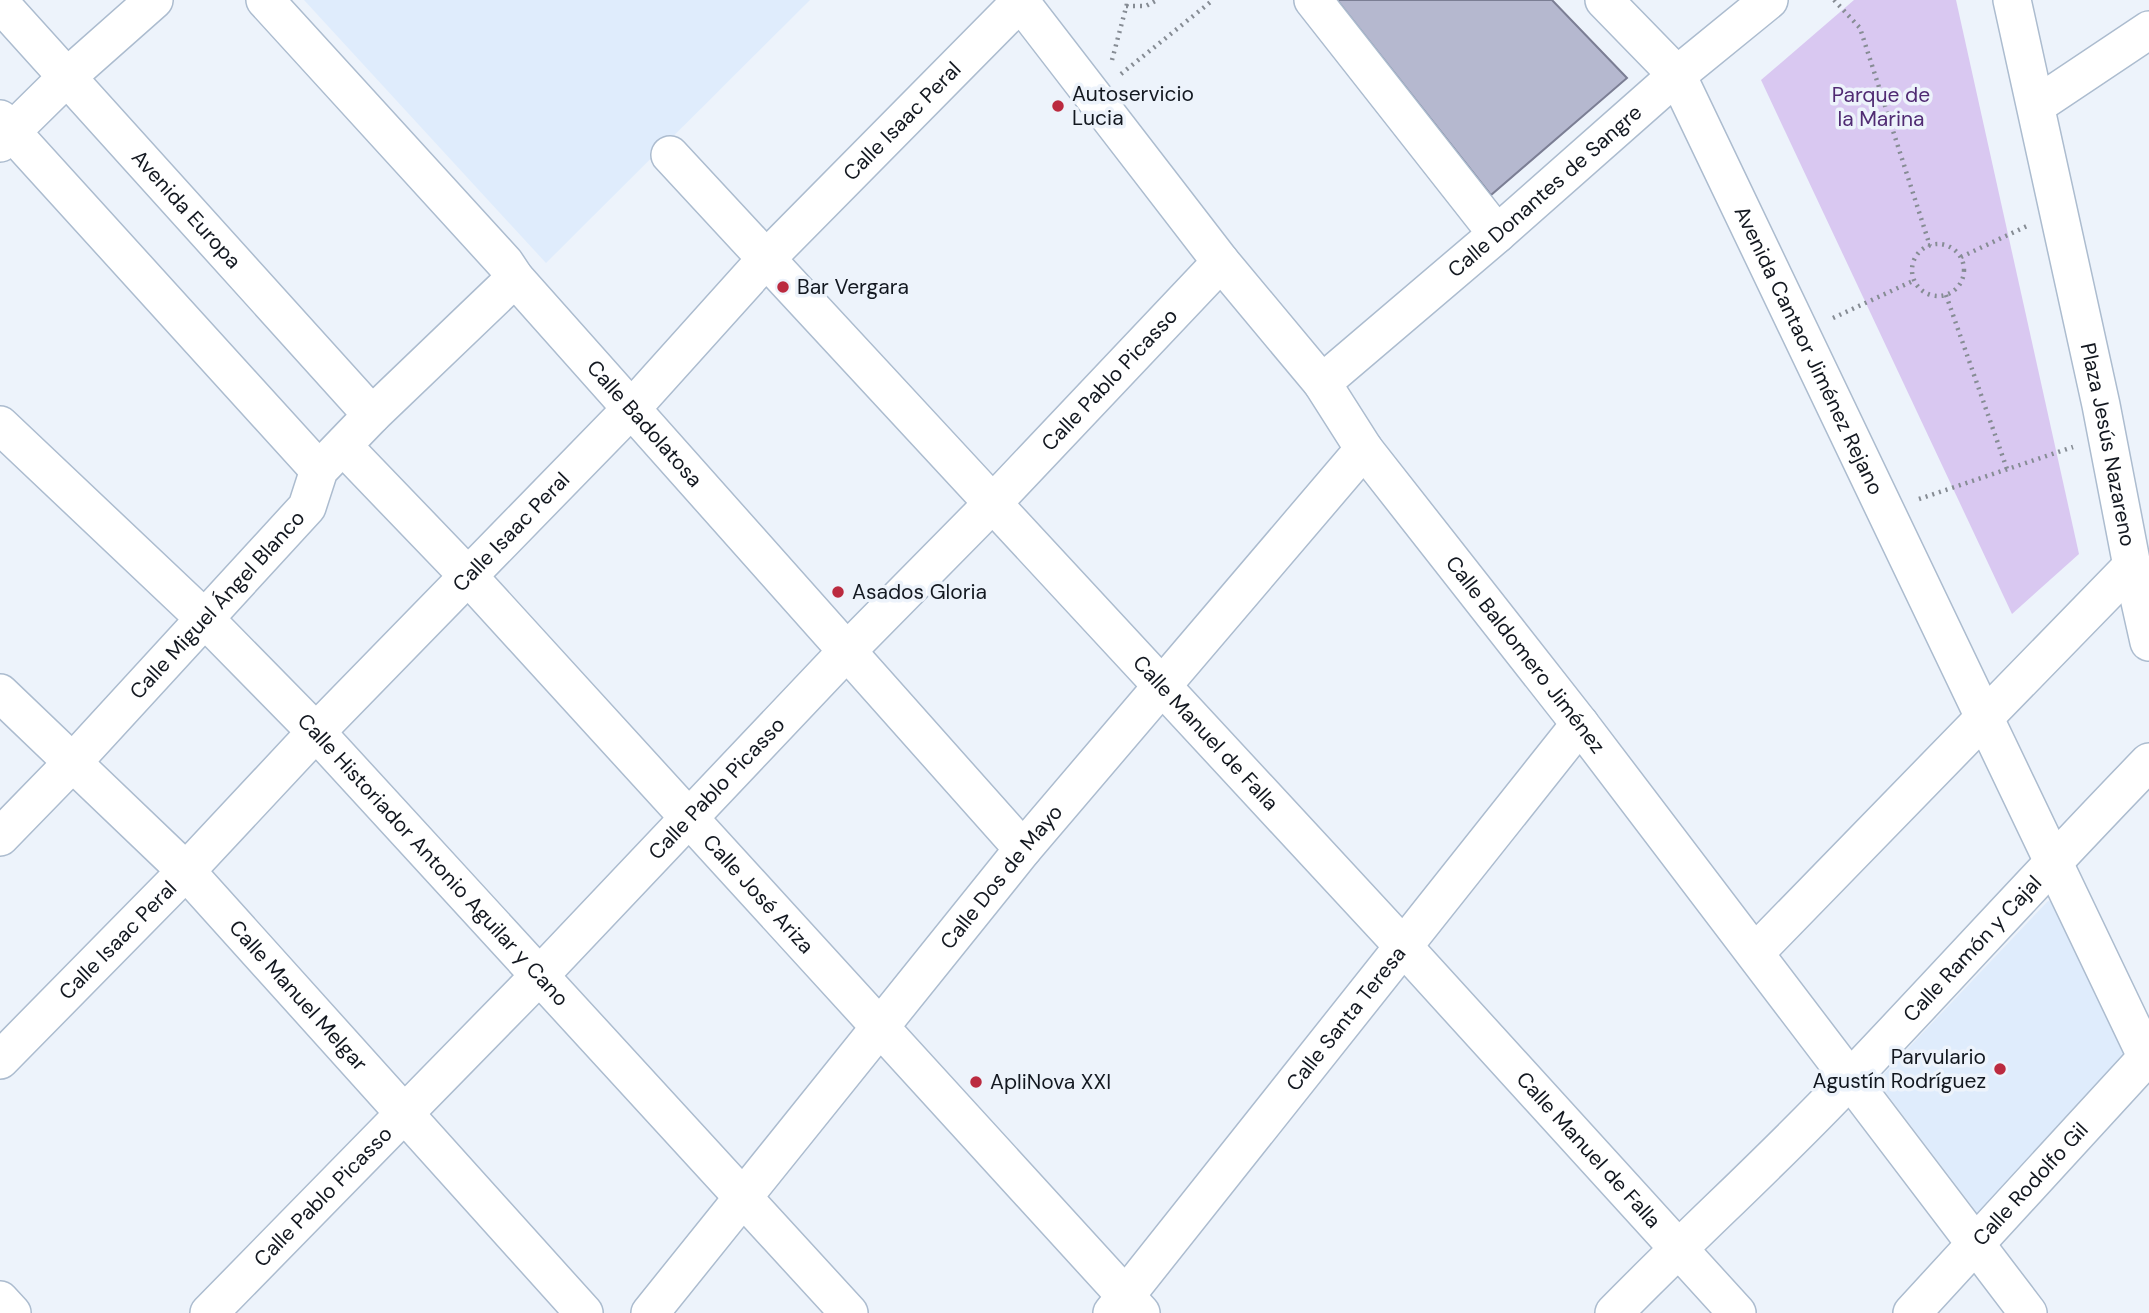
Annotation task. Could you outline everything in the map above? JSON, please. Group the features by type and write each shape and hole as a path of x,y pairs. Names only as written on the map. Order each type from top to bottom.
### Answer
{"street":[{"path":"154,0 4,131 331,458"},
{"name":"Calle Badolatosa","path":"265,0 505,263 515,278 1023,849"},
{"path":"1313,0 1497,234"},
{"name":"Avenida Cantaor Jiménez Rejano","path":"1604,0 1677,75 2148,1058"},
{"name":"Calle Donantes de Sangre","path":"1322,383 1497,234 1677,75 1769,0"},
{"name":"Plaza Jesús Nazareno","path":"1755,953 2132,566 2107,435 2012,0"},
{"name":"Calle Baldomero Jiménez","path":"1021,1 1098,81 1221,262 1322,383 1364,449 1580,724 2028,1313"},
{"name":"Calle Isaac Peral","path":"0,1060 632,408 766,259 1021,1"},
{"name":"Avenida Europa","path":"0,4 372,415"},
{"path":"2037,106 2149,30"},
{"name":"Calle Manuel de Falla","path":"670,155 1402,945 1737,1313"},
{"name":"Calle Pablo Picasso","path":"209,1313 540,975 1221,262"},
{"name":"Calle Miguel Ángel Blanco","path":"0,837 307,507 331,458 515,278"},
{"name":"Calle Historiador Antonio Aguilar y Cano","path":"0,425 205,619 316,732 849,1313"},
{"name":"Calle Dos de Mayo","path":"650,1313 1023,849 1364,449"},
{"name":"Calle José Ariza","path":"331,458 468,576 879,1028 1126,1307"},
{"path":"2132,566 2149,642"},
{"name":"Calle Manuel Melgar","path":"0,693 186,871 584,1313"},
{"name":"Calle Santa Teresa","path":"1126,1307 1402,945 1580,724"},
{"name":"Calle Ramón y Cajal","path":"1614,1313 1849,1080 2149,762"},
{"name":"Calle Rodolfo Gil","path":"1912,1313 2148,1058"},
{"path":"0,1300 12,1313"}],"path":[{"path":"1157,0 1146,6 1127,3 1098,81 1114,79 1213,0"},
{"path":"1834,0 1860,28 1930,246"},
{"path":"1961,257 2059,211"},
{"path":"1942,244 1953,248 1961,257 1963,279 1956,289 1947,295 1935,296 1924,291 1915,280 1914,261 1920,251 1930,246 1942,244"},
{"path":"1800,333 1915,280"},
{"path":"1947,295 2007,469"},
{"path":"1885,510 2107,435"}],"shaded area":[{"path":"304,0 810,0 546,263"},
{"name":"Parvulario Agustín Rodríguez","path":"2048,901 2056,902 2125,1048 2123,1057 1978,1214 1877,1081"}],"green space":[{"name":"Parque de la Marina","path":"1854,0 1956,0 2079,554 2012,614 1761,80"}],"building":[{"path":"1337,0 1552,0 1627,78 1491,195"}],"place":[{"name":"Autoservicio Lucia","path":"1058,106"},
{"name":"Bar Vergara","path":"783,287"},
{"name":"Asados Gloria","path":"838,592"},
{"name":"Parvulario Agustín Rodríguez","path":"2000,1069"},
{"name":"ApliNova XXI","path":"976,1082"}]}
